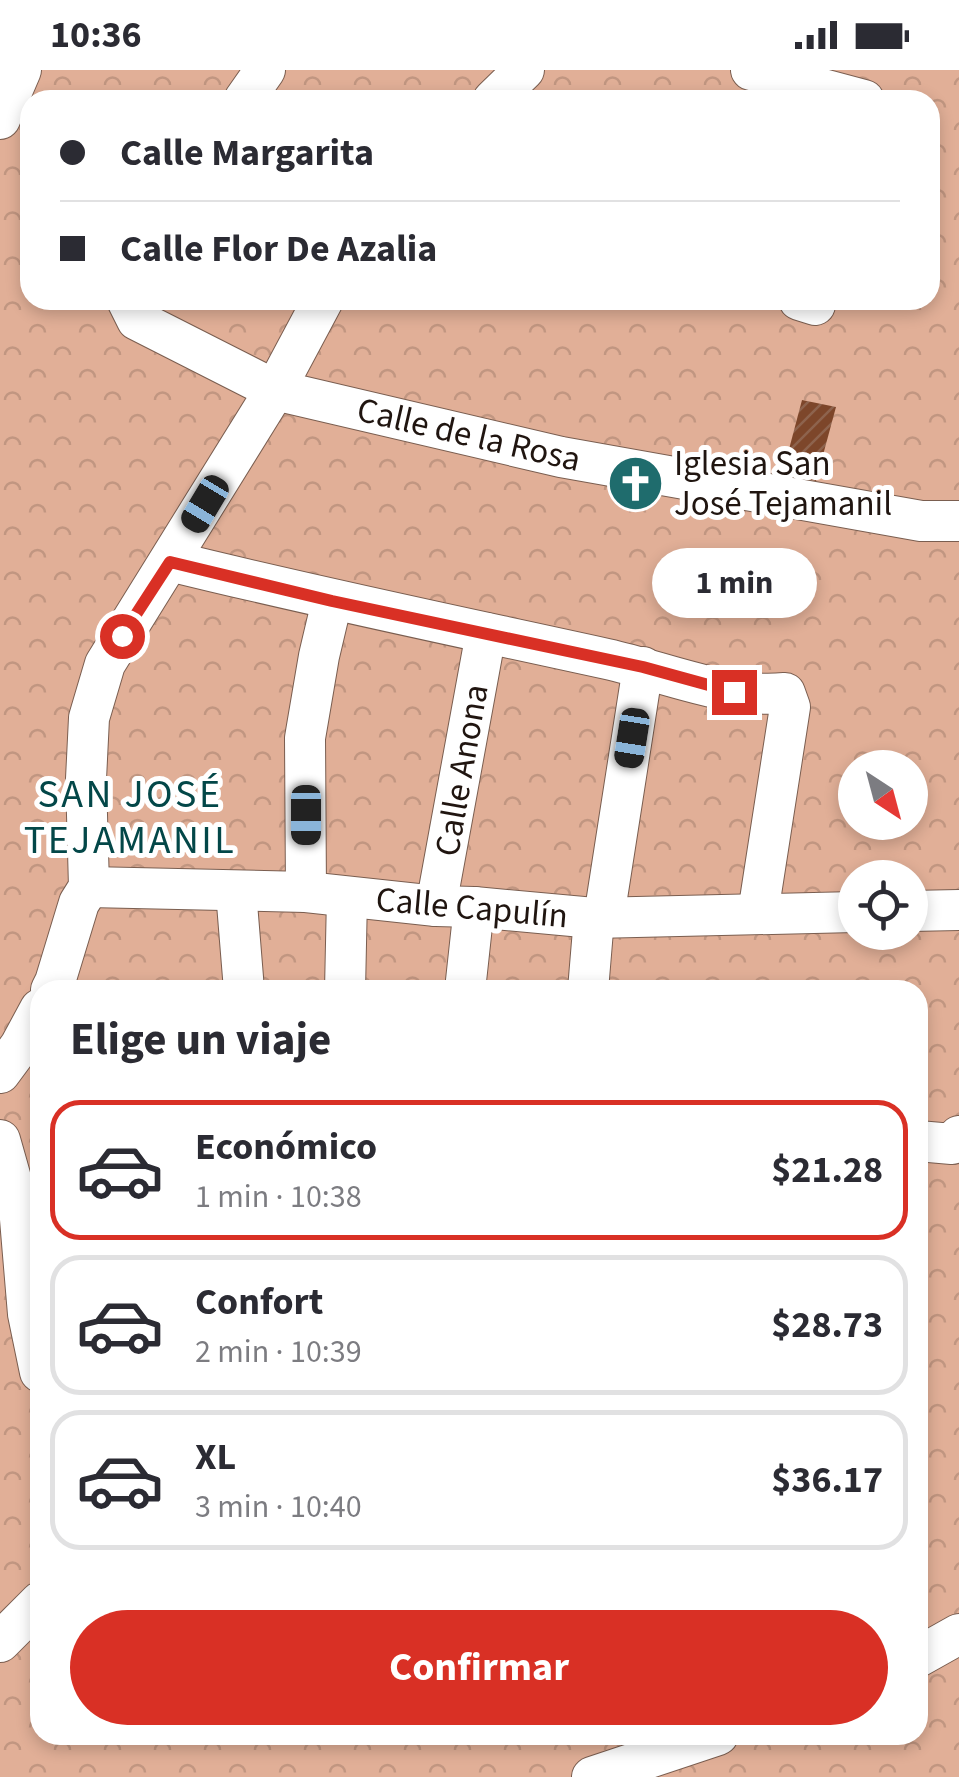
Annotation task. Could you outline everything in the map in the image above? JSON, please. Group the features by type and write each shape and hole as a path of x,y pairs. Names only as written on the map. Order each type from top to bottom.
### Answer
{"street":[{"path":"0,120 21,70"},
{"path":"503,90 524,70"},
{"path":"751,70 826,90"},
{"name":"Calle de la Rosa","path":"132,310 275,390 560,456 921,520 959,521"},
{"path":"56,980 79,904 89,887 86,779 90,718 105,664 275,390 317,310"},
{"path":"170,562 643,667 734,692 785,693 790,707 758,914"},
{"path":"306,892 305,738 332,601"},
{"name":"Calle Anona","path":"463,980 455,906 486,633"},
{"path":"590,980 643,667"},
{"name":"Calle Capulín","path":"89,887 306,892 599,918 838,912"},
{"path":"236,891 243,980"},
{"path":"345,980 346,896"},
{"path":"928,911 959,910"},
{"path":"0,1073 30,1028"},
{"path":"928,1142 952,1144 959,1136"},
{"path":"0,1143 30,1161"},
{"path":"0,1143 19,1207 30,1324"},
{"path":"0,1642 30,1612"},
{"path":"928,1651 959,1634"},
{"path":"592,1777 688,1745"}],"green space":[{"path":"0,70 959,70 959,1777 0,1777"}],"building":[{"path":"802,400 836,407 816,481 783,472"}],"place":[{"name":"Iglesia San José Tejamanil","path":"635,483"}],"district":[{"name":"SAN JOSÉ TEJAMANIL","path":"130,816"}],"route":[{"path":"122,636 170,562 643,667 734,692"}]}
